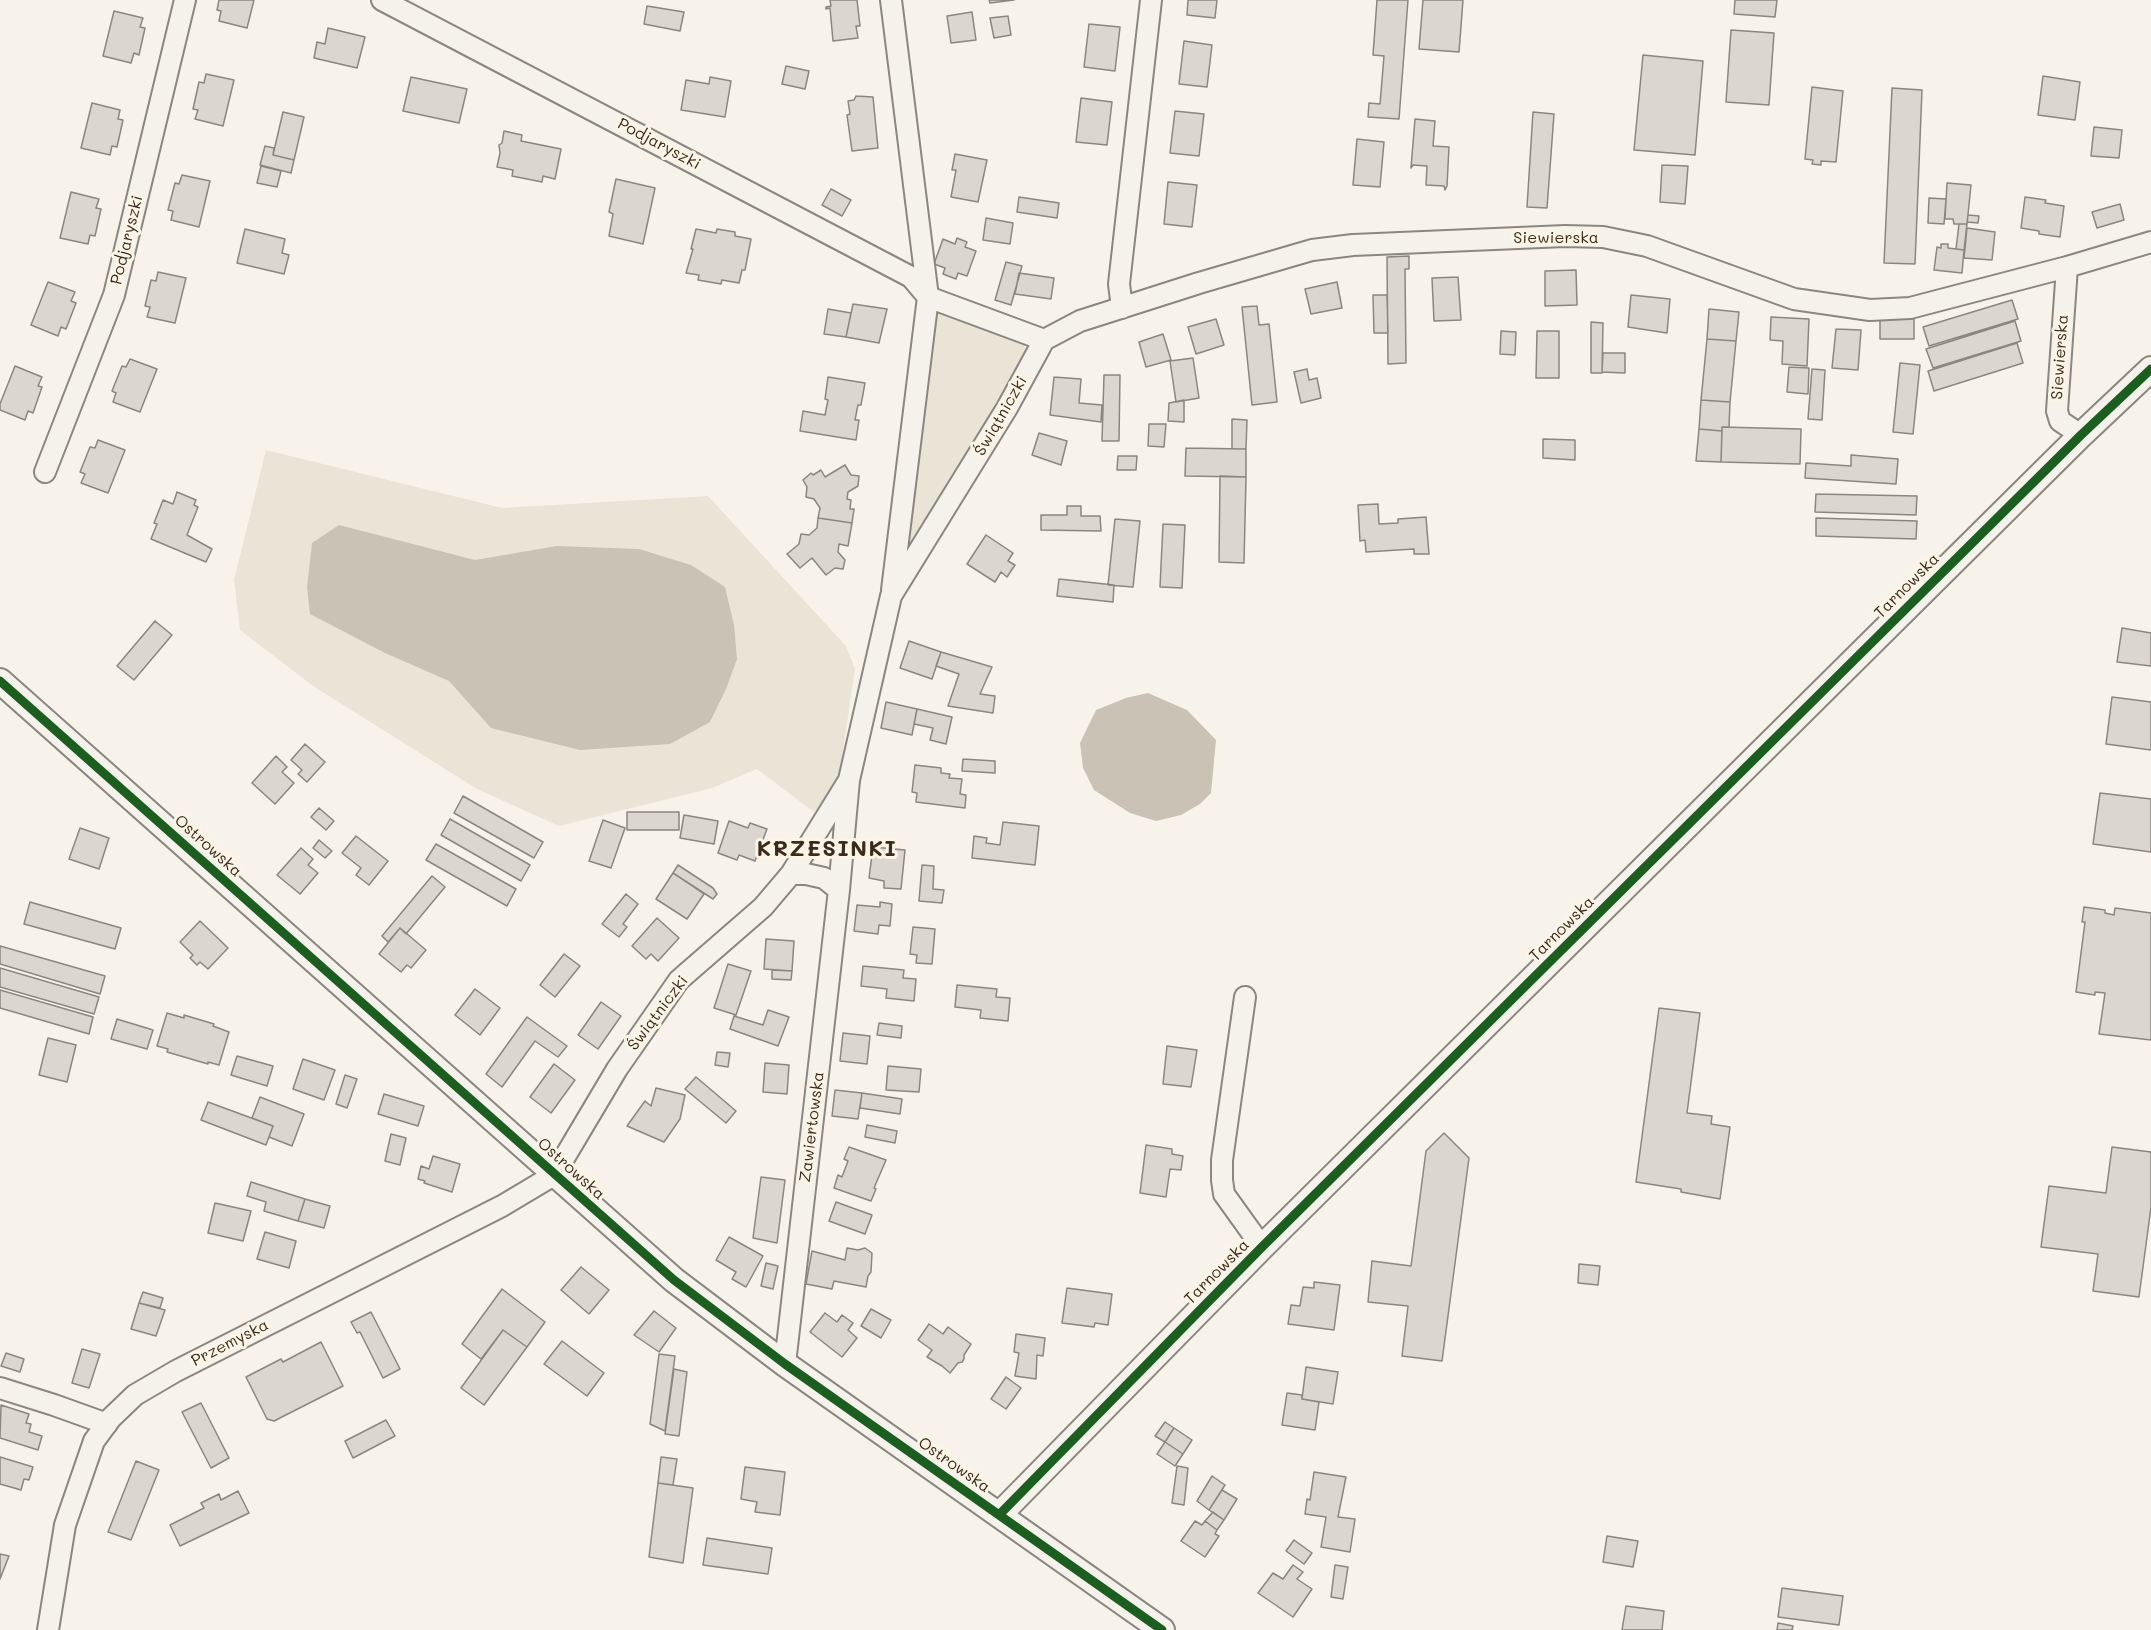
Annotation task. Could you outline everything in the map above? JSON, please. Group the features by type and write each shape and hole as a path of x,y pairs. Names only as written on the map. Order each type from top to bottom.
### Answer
{"street":[{"name":"Podjaryszki","path":"45,472 114,295 185,0"},
{"name":"Podjaryszki","path":"382,0 911,277 928,297"},
{"name":"Świątniczki","path":"839,891 849,780 891,596 928,297 891,0"},
{"path":"1122,308 1119,284 1151,0"},
{"name":"Siewierska","path":"1044,340 1080,321 1122,308 1312,250 1353,245 1565,236 1603,237 1647,246 1794,299 1870,310 1910,308 2067,267 2151,242"},
{"name":"Siewierska","path":"2067,267 2057,411 2060,421 2081,435"},
{"path":"928,297 1044,340"},
{"name":"Świątniczki","path":"891,596 1007,408 1044,340"},
{"name":"Tarnowska","path":"999,1515 1262,1247 2081,435 2151,369"},
{"name":"Ostrowska","path":"0,681 674,1280 785,1364 1162,1630"},
{"name":"Świątniczki","path":"554,1175 617,1069 679,980 763,906 791,874 849,780"},
{"path":"791,874 806,874 824,878 839,891"},
{"name":"Zawiertowska","path":"785,1364 839,891"},
{"path":"1245,998 1222,1160 1222,1180 1224,1194 1262,1247"},
{"name":"Przemyska","path":"48,1630 64,1524 94,1442 107,1424 135,1395 176,1371 502,1206 554,1175"},
{"path":"0,1388 107,1424"}],"shaded area":[{"path":"936,310 1023,338 1028,361 902,558"},
{"path":"266,450 502,508 708,496 846,646 855,669 838,784 814,812 757,769 712,788 559,826 477,789 313,686 240,630 234,580"},
{"path":"339,525 475,560 557,546 639,549 691,565 725,587 734,625 737,659 726,689 710,722 670,744 580,750 491,728 449,681 385,653 310,614 307,587 312,543"},
{"path":"1148,693 1187,710 1216,740 1211,793 1200,804 1181,815 1156,821 1130,813 1094,790 1083,768 1080,743 1096,710 1126,698"}],"building":[{"path":"219,0 254,0 247,28 219,21 221,11 217,10"},
{"path":"830,0 857,0 860,26 856,26 858,38 833,41 830,8 826,9 831,6"},
{"path":"989,0 1014,0 990,3"},
{"path":"1188,0 1217,0 1215,18 1187,15"},
{"path":"1377,0 1408,0 1399,119 1368,117 1369,103 1380,104 1384,56 1373,55"},
{"path":"1423,0 1463,0 1459,52 1419,49"},
{"path":"1735,0 1777,0 1775,17 1734,14"},
{"path":"647,6 684,12 680,31 644,24"},
{"path":"114,11 143,18 140,27 145,28 139,55 134,53 131,63 103,56"},
{"path":"972,12 976,40 951,43 947,16"},
{"path":"1008,16 1011,35 994,38 990,18"},
{"path":"1089,24 1120,27 1115,71 1084,67"},
{"path":"328,28 365,37 357,68 314,58 317,42 325,44"},
{"path":"1731,30 1774,33 1769,105 1726,102"},
{"path":"1184,41 1212,45 1207,87 1179,84"},
{"path":"1643,55 1703,61 1695,155 1634,150"},
{"path":"786,66 809,71 805,89 782,84"},
{"path":"206,74 234,80 223,126 195,119 198,110 193,109 199,82 204,83"},
{"path":"2043,76 2080,82 2075,120 2038,115"},
{"path":"411,77 467,89 459,123 403,111"},
{"path":"710,77 731,81 725,117 681,110 686,80 709,84"},
{"path":"1812,87 1843,91 1836,162 1821,161 1821,165 1812,164 1813,160 1805,159"},
{"path":"1892,88 1922,90 1915,264 1884,263"},
{"path":"856,96 873,97 878,148 852,151 847,115 850,114 848,101 854,100"},
{"path":"1081,98 1112,102 1107,145 1076,142"},
{"path":"92,103 120,110 118,119 123,120 117,147 112,146 110,155 81,148"},
{"path":"1175,111 1204,114 1199,156 1170,153"},
{"path":"283,112 304,117 294,160 273,155"},
{"path":"1533,112 1554,114 1547,208 1527,207"},
{"path":"1415,119 1435,121 1433,146 1449,147 1445,190 1444,186 1426,185 1427,166 1413,165 1411,168"},
{"path":"2094,127 2122,130 2119,158 2091,156"},
{"path":"504,131 522,135 521,141 561,149 555,179 543,176 542,182 512,176 513,170 497,167 499,145 502,143"},
{"path":"1357,139 1384,142 1380,187 1353,185"},
{"path":"265,146 274,148 273,155 294,160 291,173 260,165"},
{"path":"955,154 987,160 978,202 951,197 956,170 952,170"},
{"path":"1662,165 1688,166 1685,204 1660,202"},
{"path":"261,166 281,171 277,187 257,183"},
{"path":"182,175 210,181 199,227 171,220 173,211 168,210 175,183 179,184"},
{"path":"616,179 655,188 643,244 609,236 613,214 609,212"},
{"path":"1168,182 1197,185 1192,227 1164,224"},
{"path":"1947,183 1971,185 1967,224 1954,224 1953,219 1945,219"},
{"path":"831,189 851,200 842,216 822,205"},
{"path":"71,192 99,199 96,208 101,209 95,236 90,235 88,244 60,238"},
{"path":"1019,197 1059,203 1057,218 1017,212"},
{"path":"2025,197 2064,206 2060,237 2021,228"},
{"path":"1929,198 1946,199 1944,224 1928,223"},
{"path":"2120,204 2124,220 2097,228 2092,212"},
{"path":"1968,215 1979,216 1978,223 1967,222"},
{"path":"986,218 1013,223 1010,244 983,240"},
{"path":"1959,224 1967,224 1964,250 1956,249"},
{"path":"1967,228 1995,232 1992,260 1964,258"},
{"path":"245,229 285,239 282,253 289,255 284,274 237,263"},
{"path":"696,229 716,233 717,229 735,232 735,236 751,239 745,270 742,270 739,283 722,280 721,284 698,280 699,275 686,273"},
{"path":"957,238 967,242 965,247 976,251 967,276 958,273 956,279 943,274 945,268 934,264 943,239 955,244"},
{"path":"1941,244 1948,244 1948,248 1964,250 1962,273 1934,270 1937,247 1941,248"},
{"path":"1409,256 1409,269 1405,269 1406,363 1388,364 1387,257"},
{"path":"1006,262 1022,266 1011,305 995,300"},
{"path":"1576,270 1577,305 1545,306 1545,271"},
{"path":"158,272 186,278 175,323 147,317 150,307 145,306 151,280 156,281"},
{"path":"1019,273 1054,278 1051,299 1015,294"},
{"path":"1458,277 1461,320 1434,321 1432,278"},
{"path":"48,282 75,292 71,301 76,303 66,329 61,327 58,336 31,325"},
{"path":"1337,282 1342,308 1311,314 1305,289"},
{"path":"1373,295 1387,295 1388,333 1374,333"},
{"path":"1631,295 1670,299 1667,333 1628,327"},
{"path":"2012,300 2018,319 1929,346 1923,327"},
{"path":"853,304 887,309 879,343 846,337"},
{"path":"1257,306 1259,325 1269,324 1277,402 1252,405 1242,307"},
{"path":"828,309 851,313 846,337 824,334"},
{"path":"1709,309 1739,312 1736,341 1707,339"},
{"path":"1771,317 1809,319 1807,366 1782,364 1783,341 1770,340"},
{"path":"1216,319 1224,345 1196,354 1188,327"},
{"path":"1880,319 1914,319 1914,339 1880,339"},
{"path":"2015,321 2021,341 1933,368 1926,349"},
{"path":"1591,322 1603,323 1602,373 1591,373"},
{"path":"1836,329 1861,330 1858,370 1832,368"},
{"path":"1501,331 1516,332 1515,355 1500,354"},
{"path":"1537,331 1559,331 1559,378 1536,378"},
{"path":"1163,334 1171,360 1146,367 1139,342"},
{"path":"1707,339 1736,341 1730,402 1701,400"},
{"path":"2017,343 2023,363 1934,391 1928,371"},
{"path":"1603,353 1625,353 1625,373 1602,372"},
{"path":"1193,358 1199,398 1176,402 1170,361"},
{"path":"130,359 157,369 140,412 113,402 116,393 112,391 122,366 126,367"},
{"path":"1900,363 1920,365 1913,434 1893,432"},
{"path":"15,366 42,377 38,386 42,387 33,413 28,411 25,420 0,410 0,404"},
{"path":"1789,367 1809,368 1808,394 1787,392"},
{"path":"1307,369 1309,380 1317,378 1321,398 1301,403 1294,372"},
{"path":"1812,369 1825,370 1822,420 1808,419"},
{"path":"1104,375 1120,375 1119,441 1102,441"},
{"path":"828,377 865,383 861,405 858,405 855,420 859,420 856,440 800,431 803,411 825,415 828,400 825,399"},
{"path":"1054,377 1081,379 1079,403 1102,405 1101,422 1050,415"},
{"path":"1184,400 1184,422 1168,421 1169,403"},
{"path":"1701,400 1730,402 1729,427 1722,427 1722,431 1699,429"},
{"path":"1232,419 1247,420 1246,449 1232,449"},
{"path":"1149,424 1166,424 1164,447 1148,446"},
{"path":"1722,427 1801,429 1800,464 1721,462"},
{"path":"1699,429 1722,431 1721,462 1696,461"},
{"path":"1039,433 1067,441 1061,465 1032,455"},
{"path":"1543,439 1575,440 1575,460 1543,458"},
{"path":"98,440 125,450 108,493 81,483 85,474 80,472 90,447 95,448"},
{"path":"1186,448 1246,449 1246,477 1185,476"},
{"path":"1851,455 1898,459 1896,484 1805,478 1806,463 1851,466"},
{"path":"1118,456 1137,456 1136,470 1117,470"},
{"path":"845,465 851,475 859,476 858,486 848,492 847,499 851,500 850,509 854,509 852,523 818,518 820,508 814,499 806,497 807,487 803,480 811,473 813,475 821,470 825,477"},
{"path":"1220,476 1246,477 1244,563 1219,562"},
{"path":"177,492 196,500 194,505 198,507 187,535 212,549 206,562 151,539 157,524 154,523 163,500 173,504"},
{"path":"1816,494 1917,496 1916,515 1815,512"},
{"path":"1378,504 1379,524 1398,523 1398,519 1426,517 1429,554 1414,554 1414,549 1366,552 1365,540 1360,541 1358,505"},
{"path":"1067,506 1081,506 1081,516 1100,516 1101,531 1041,530 1041,515 1067,515"},
{"path":"818,518 852,523 848,546 839,544 838,552 845,560 843,569 835,568 826,575 812,558 800,568 787,554 799,544 801,534 809,535 817,528"},
{"path":"1816,518 1917,521 1916,539 1816,536"},
{"path":"1115,519 1140,521 1133,587 1108,585"},
{"path":"1163,524 1185,525 1182,588 1160,587"},
{"path":"986,535 1013,553 1008,561 1015,565 1007,577 1001,572 995,582 967,564"},
{"path":"1059,579 1114,585 1113,602 1057,596"},
{"path":"155,621 172,635 134,680 117,666"},
{"path":"2122,628 2151,633 2151,666 2117,662"},
{"path":"909,641 941,652 932,679 900,668"},
{"path":"941,652 992,667 980,694 995,696 993,713 948,706 959,674 936,666"},
{"path":"2112,697 2151,702 2151,750 2106,744"},
{"path":"886,702 917,709 912,735 881,728"},
{"path":"917,709 952,717 946,744 930,740 933,728 914,724"},
{"path":"305,744 325,762 307,782 298,774 302,770 291,760"},
{"path":"276,756 287,767 282,772 294,783 275,804 252,783"},
{"path":"963,759 995,761 995,773 962,771"},
{"path":"915,765 941,768 941,773 950,774 949,778 962,779 960,794 966,795 965,808 916,802 917,793 912,792"},
{"path":"2100,793 2151,799 2151,852 2093,844"},
{"path":"463,796 543,842 534,858 454,813"},
{"path":"319,808 334,821 326,830 311,817"},
{"path":"627,812 679,812 679,830 627,830"},
{"path":"684,815 718,821 714,844 680,838"},
{"path":"450,819 530,865 521,881 441,835"},
{"path":"603,820 625,828 611,868 589,861"},
{"path":"729,821 748,828 750,823 767,829 755,861 739,855 737,860 718,853"},
{"path":"1003,822 1039,826 1035,865 972,858 974,836 987,838 986,843 1000,845"},
{"path":"80,828 109,838 99,869 69,859"},
{"path":"356,836 388,861 369,885 356,875 361,868 342,853"},
{"path":"319,840 332,851 325,858 313,848"},
{"path":"436,844 516,889 507,906 426,860"},
{"path":"873,847 905,850 901,889 884,888 884,881 869,878"},
{"path":"301,848 313,859 308,865 318,873 300,894 277,875"},
{"path":"678,865 713,888 717,894 713,899 673,873"},
{"path":"922,865 934,866 933,889 944,890 942,903 919,901"},
{"path":"673,873 704,894 687,919 656,899"},
{"path":"432,876 445,887 406,934 400,928 388,942 382,936"},
{"path":"626,894 638,904 623,924 627,927 619,937 602,924"},
{"path":"30,902 121,928 115,949 24,924"},
{"path":"880,902 892,904 890,926 879,925 878,934 854,931 857,905 880,907"},
{"path":"2084,907 2105,910 2105,913 2114,915 2115,908 2151,913 2151,1040 2099,1034 2105,993 2095,992 2095,995 2076,992 2085,922 2082,922"},
{"path":"657,918 679,938 658,961 651,954 646,959 632,946"},
{"path":"200,921 228,948 208,969 200,962 197,965 190,958 193,955 180,942"},
{"path":"913,927 935,929 932,964 916,963 917,955 910,954"},
{"path":"400,928 426,950 411,968 407,965 401,972 379,954"},
{"path":"766,939 794,941 792,971 764,969"},
{"path":"0,946 105,976 100,994 0,964"},
{"path":"564,954 580,966 555,997 540,985"},
{"path":"728,964 751,971 736,1015 714,1008"},
{"path":"863,966 904,970 903,978 916,979 914,1001 886,998 887,989 861,986"},
{"path":"0,968 99,997 94,1014 0,987"},
{"path":"772,970 792,971 791,980 772,979"},
{"path":"957,985 997,989 996,997 1010,998 1008,1021 980,1018 981,1010 955,1007"},
{"path":"475,989 500,1008 480,1035 455,1015"},
{"path":"0,990 93,1017 89,1034 0,1008"},
{"path":"601,1002 621,1016 598,1049 578,1035"},
{"path":"1659,1008 1700,1013 1687,1113 1712,1116 1711,1124 1730,1127 1720,1199 1681,1192 1681,1189 1636,1182"},
{"path":"768,1010 789,1017 778,1046 730,1029 734,1016 763,1025"},
{"path":"167,1013 184,1018 184,1015 214,1024 213,1026 229,1032 219,1065 167,1052 168,1049 157,1046"},
{"path":"527,1017 567,1046 558,1057 535,1041 502,1087 486,1074"},
{"path":"117,1019 153,1030 147,1049 111,1039"},
{"path":"879,1023 902,1026 901,1038 877,1035"},
{"path":"843,1033 870,1036 867,1064 840,1061"},
{"path":"48,1038 76,1045 67,1082 39,1075"},
{"path":"1167,1046 1197,1050 1191,1087 1163,1084"},
{"path":"717,1052 730,1053 728,1067 715,1065"},
{"path":"237,1056 273,1066 267,1086 231,1075"},
{"path":"303,1059 335,1070 324,1100 293,1089"},
{"path":"765,1063 789,1065 787,1094 763,1092"},
{"path":"554,1064 575,1080 551,1113 530,1097"},
{"path":"888,1066 921,1069 919,1092 886,1090"},
{"path":"345,1075 357,1079 347,1108 336,1104"},
{"path":"696,1077 736,1111 726,1123 685,1089"},
{"path":"656,1088 685,1095 680,1119 664,1142 627,1126 645,1101 651,1106"},
{"path":"835,1090 862,1093 858,1119 832,1116"},
{"path":"862,1093 902,1099 900,1114 860,1108"},
{"path":"384,1094 424,1106 418,1126 378,1114"},
{"path":"260,1097 304,1114 292,1146 269,1137 273,1126 252,1118"},
{"path":"208,1102 273,1126 266,1145 201,1120"},
{"path":"867,1125 897,1131 895,1143 865,1137"},
{"path":"1444,1133 1469,1158 1442,1361 1402,1356 1408,1306 1368,1302 1372,1261 1411,1266 1426,1151"},
{"path":"391,1134 406,1138 400,1165 385,1161"},
{"path":"1146,1145 1172,1149 1172,1154 1183,1156 1181,1170 1170,1169 1166,1197 1140,1193"},
{"path":"849,1147 886,1160 871,1201 834,1188 838,1175 842,1177 848,1161 844,1159"},
{"path":"2112,1147 2151,1152 2151,1207 2139,1297 2093,1291 2098,1254 2041,1247 2049,1186 2106,1193"},
{"path":"433,1156 460,1164 452,1192 418,1179 421,1166 429,1169"},
{"path":"761,1177 785,1180 777,1243 753,1238"},
{"path":"251,1182 305,1199 298,1221 264,1211 266,1202 247,1196"},
{"path":"305,1199 330,1206 324,1228 298,1221"},
{"path":"836,1202 872,1215 865,1234 829,1221"},
{"path":"215,1203 251,1211 243,1241 208,1233"},
{"path":"265,1232 296,1241 289,1268 257,1259"},
{"path":"729,1237 763,1256 746,1287 732,1279 736,1272 716,1260"},
{"path":"847,1248 858,1250 865,1248 872,1253 871,1272 866,1287 834,1281 832,1289 806,1284 812,1251 845,1260"},
{"path":"766,1263 778,1266 773,1289 761,1286"},
{"path":"1579,1264 1600,1266 1598,1285 1578,1283"},
{"path":"581,1267 609,1290 589,1314 561,1290"},
{"path":"1314,1282 1340,1285 1334,1330 1288,1324 1291,1305 1300,1306 1303,1287 1314,1288"},
{"path":"1067,1288 1112,1294 1108,1325 1095,1323 1094,1327 1062,1323"},
{"path":"502,1289 545,1322 527,1347 503,1330 481,1359 462,1344"},
{"path":"143,1292 163,1298 160,1308 139,1303"},
{"path":"139,1303 165,1310 156,1336 131,1329"},
{"path":"871,1309 891,1320 881,1338 861,1326"},
{"path":"654,1311 676,1328 659,1352 634,1335"},
{"path":"371,1312 400,1369 383,1378 360,1332 357,1333 351,1322"},
{"path":"825,1313 837,1322 842,1315 853,1323 848,1330 857,1338 842,1357 810,1332"},
{"path":"929,1324 943,1334 948,1327 971,1344 962,1362 958,1363 950,1373 927,1357 932,1350 918,1340"},
{"path":"503,1330 527,1347 484,1405 461,1388"},
{"path":"1016,1334 1045,1338 1043,1356 1037,1355 1036,1379 1015,1376 1019,1353 1014,1352"},
{"path":"562,1341 604,1373 587,1396 544,1364"},
{"path":"321,1342 343,1386 274,1421 267,1419 246,1377 281,1359 283,1362"},
{"path":"82,1349 100,1354 89,1388 72,1383"},
{"path":"6,1353 24,1359 20,1372 1,1366"},
{"path":"659,1354 675,1356 665,1431 650,1424"},
{"path":"1306,1367 1338,1372 1333,1404 1302,1399"},
{"path":"674,1369 687,1372 679,1436 665,1434"},
{"path":"1006,1377 1021,1388 1006,1409 991,1399"},
{"path":"1287,1393 1302,1395 1302,1399 1319,1402 1315,1430 1282,1425"},
{"path":"201,1403 229,1458 211,1468 182,1412"},
{"path":"1,1405 29,1414 26,1423 31,1424 29,1432 42,1436 38,1450 0,1438"},
{"path":"386,1420 395,1436 353,1458 345,1441"},
{"path":"1165,1422 1174,1428 1165,1442 1155,1436"},
{"path":"1174,1428 1192,1440 1183,1454 1165,1442"},
{"path":"1165,1442 1183,1454 1175,1466 1157,1454"},
{"path":"0,1457 33,1467 29,1480 24,1479 21,1490 0,1484"},
{"path":"661,1457 677,1459 673,1485 658,1483"},
{"path":"136,1461 159,1470 131,1540 108,1532"},
{"path":"1177,1466 1188,1468 1184,1505 1172,1503"},
{"path":"745,1467 785,1472 780,1515 755,1512 757,1502 741,1499"},
{"path":"1314,1472 1346,1477 1338,1517 1355,1519 1350,1552 1321,1547 1326,1517 1305,1514 1307,1499 1310,1500"},
{"path":"1212,1476 1225,1485 1209,1510 1197,1501"},
{"path":"658,1483 693,1488 683,1563 649,1557"},
{"path":"1222,1490 1237,1499 1224,1520 1209,1510"},
{"path":"238,1491 249,1513 180,1546 170,1525 204,1508 201,1503 219,1494 221,1500"},
{"path":"1213,1512 1224,1520 1217,1530 1205,1521"},
{"path":"1195,1521 1202,1525 1205,1521 1217,1530 1215,1534 1219,1536 1205,1557 1181,1541"},
{"path":"1607,1536 1638,1541 1633,1567 1603,1562"},
{"path":"707,1538 772,1548 768,1574 703,1565"},
{"path":"1294,1540 1312,1553 1304,1564 1286,1551"},
{"path":"0,1554 9,1556 0,1579"},
{"path":"1293,1565 1303,1572 1297,1579 1312,1589 1293,1617 1258,1593 1273,1573 1283,1579"},
{"path":"1335,1565 1348,1567 1343,1599 1331,1597"},
{"path":"1782,1588 1843,1596 1839,1625 1778,1617"},
{"path":"1626,1606 1664,1611 1662,1630 1622,1630"},
{"path":"1778,1623 1793,1626 1792,1630 1777,1630"}],"cycle path":[{"path":"999,1515 1262,1247 2081,435 2151,369"},
{"path":"0,681 674,1280 785,1364 1162,1630"}],"district":[{"name":"KRZESINKI","path":"827,849"}]}
